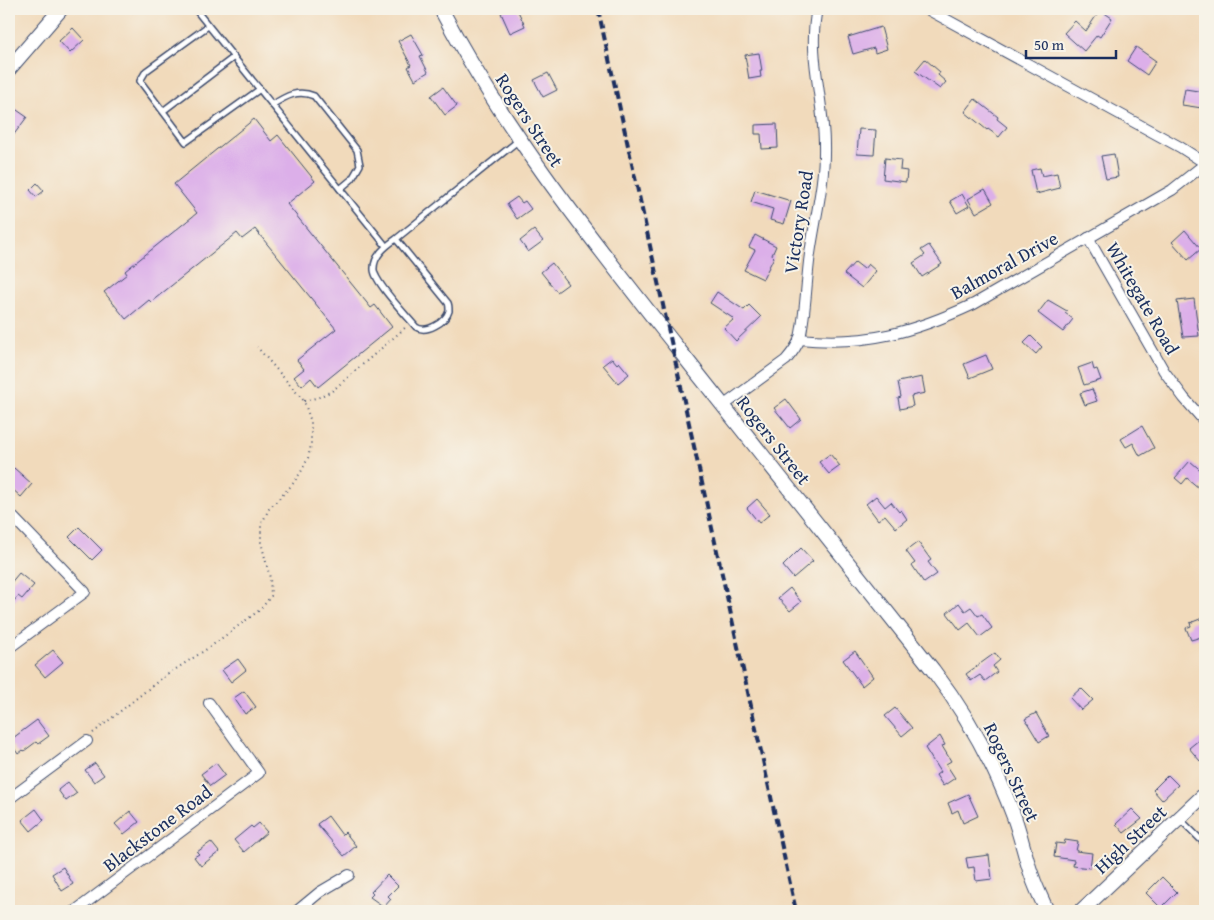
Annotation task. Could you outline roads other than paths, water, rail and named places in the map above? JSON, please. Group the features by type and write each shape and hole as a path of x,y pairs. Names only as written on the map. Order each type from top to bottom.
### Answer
{"main road":[{"path":"9,68 61,9"},
{"name":"Rogers Street","path":"441,9 466,55 519,140 588,236 932,670 962,712 989,757 999,778 1021,837 1032,875 1047,911"},
{"name":"High Street","path":"1081,911 1205,794"}],"street":[{"name":"Victory Road","path":"723,406 786,360 792,353 799,338 824,166 824,126 813,52 813,35 817,9"},
{"path":"927,9 1180,147 1205,164"},
{"name":"Balmoral Drive","path":"799,338 835,342 873,339 913,329 974,304 1172,190 1205,164"},
{"name":"Whitegate Road","path":"1088,238 1164,370 1184,398 1205,422"},
{"path":"9,514 85,592 9,648"},
{"name":"Blackstone Road","path":"75,911 259,773 209,703"},
{"path":"9,799 87,741"},
{"path":"297,911 320,892 349,875"}],"lane":[{"path":"196,9 386,246"},
{"path":"208,26 146,71 140,81 186,142 260,89"},
{"path":"163,111 234,57"},
{"path":"272,105 289,94 306,93 314,96 358,150 360,165 352,179 340,189"},
{"path":"396,239 446,298 449,307 446,316 430,330 419,329 412,322 376,277 375,264 386,246 519,140"},
{"path":"1180,819 1205,844"}],"railway":[{"path":"598,9 796,911"}]}
